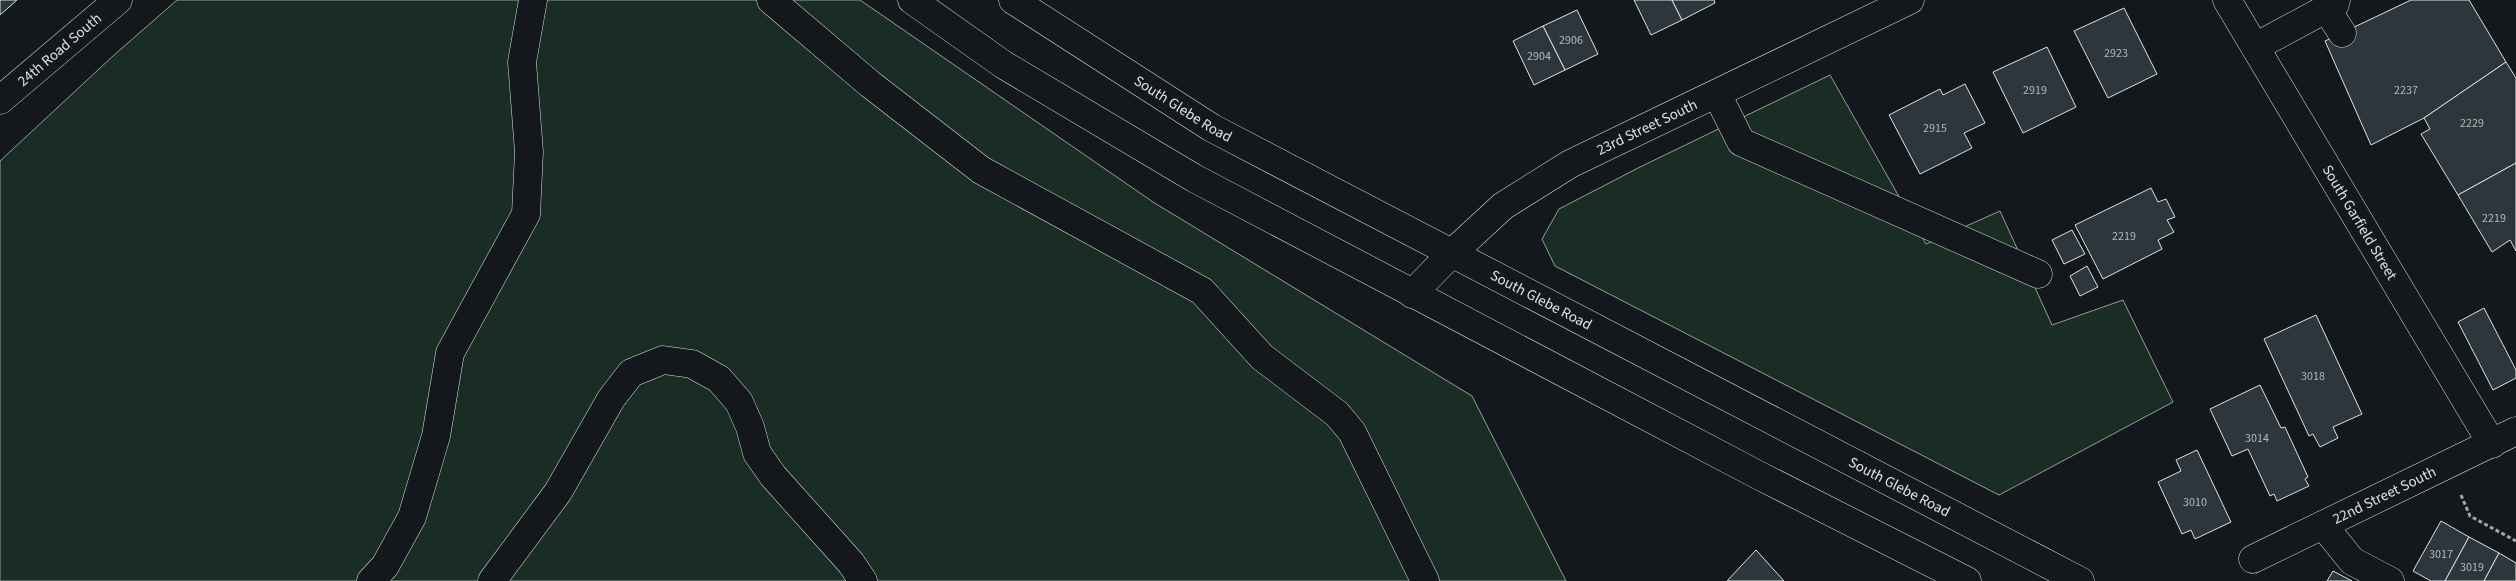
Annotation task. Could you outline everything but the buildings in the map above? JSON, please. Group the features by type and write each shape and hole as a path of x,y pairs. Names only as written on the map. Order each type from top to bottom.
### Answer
{"main road":[{"name":"24th Road South","path":"0,100 118,0"},
{"path":"371,581 386,566 412,517 436,436 450,353 526,214 529,152 522,62 533,0"},
{"path":"771,0 870,84 981,170 1202,291 1262,357 1337,414 1352,432 1425,581"},
{"path":"912,0 1004,65 1194,178 1760,476 1966,581"},
{"name":"South Glebe Road","path":"1013,0 1212,128 2080,581"},
{"name":"23rd Street South","path":"1412,294 1451,254 1503,206 1570,164 1910,0"},
{"name":"South Garfield Street","path":"2227,0 2492,444"},
{"path":"2255,47 2331,4 2342,33"},
{"path":"1717,94 1740,142 2038,274"},
{"path":"492,581 558,492 616,392 631,374 663,360 692,364 719,379 739,402 750,427 757,453 773,476 851,563 863,581"},
{"name":"22nd Street South","path":"2252,559 2516,431"},
{"path":"2323,525 2352,561 2390,581"}],"path":[{"path":"2461,495 2470,516 2516,541"}],"green space":[{"path":"177,0 860,0 1153,202 1472,396 1566,581 0,581 0,161 113,56"},
{"path":"1830,75 1926,244 2000,211 2052,325 2123,300 2173,402 1999,495 1555,266 1542,239 1559,209 1640,167"}]}
